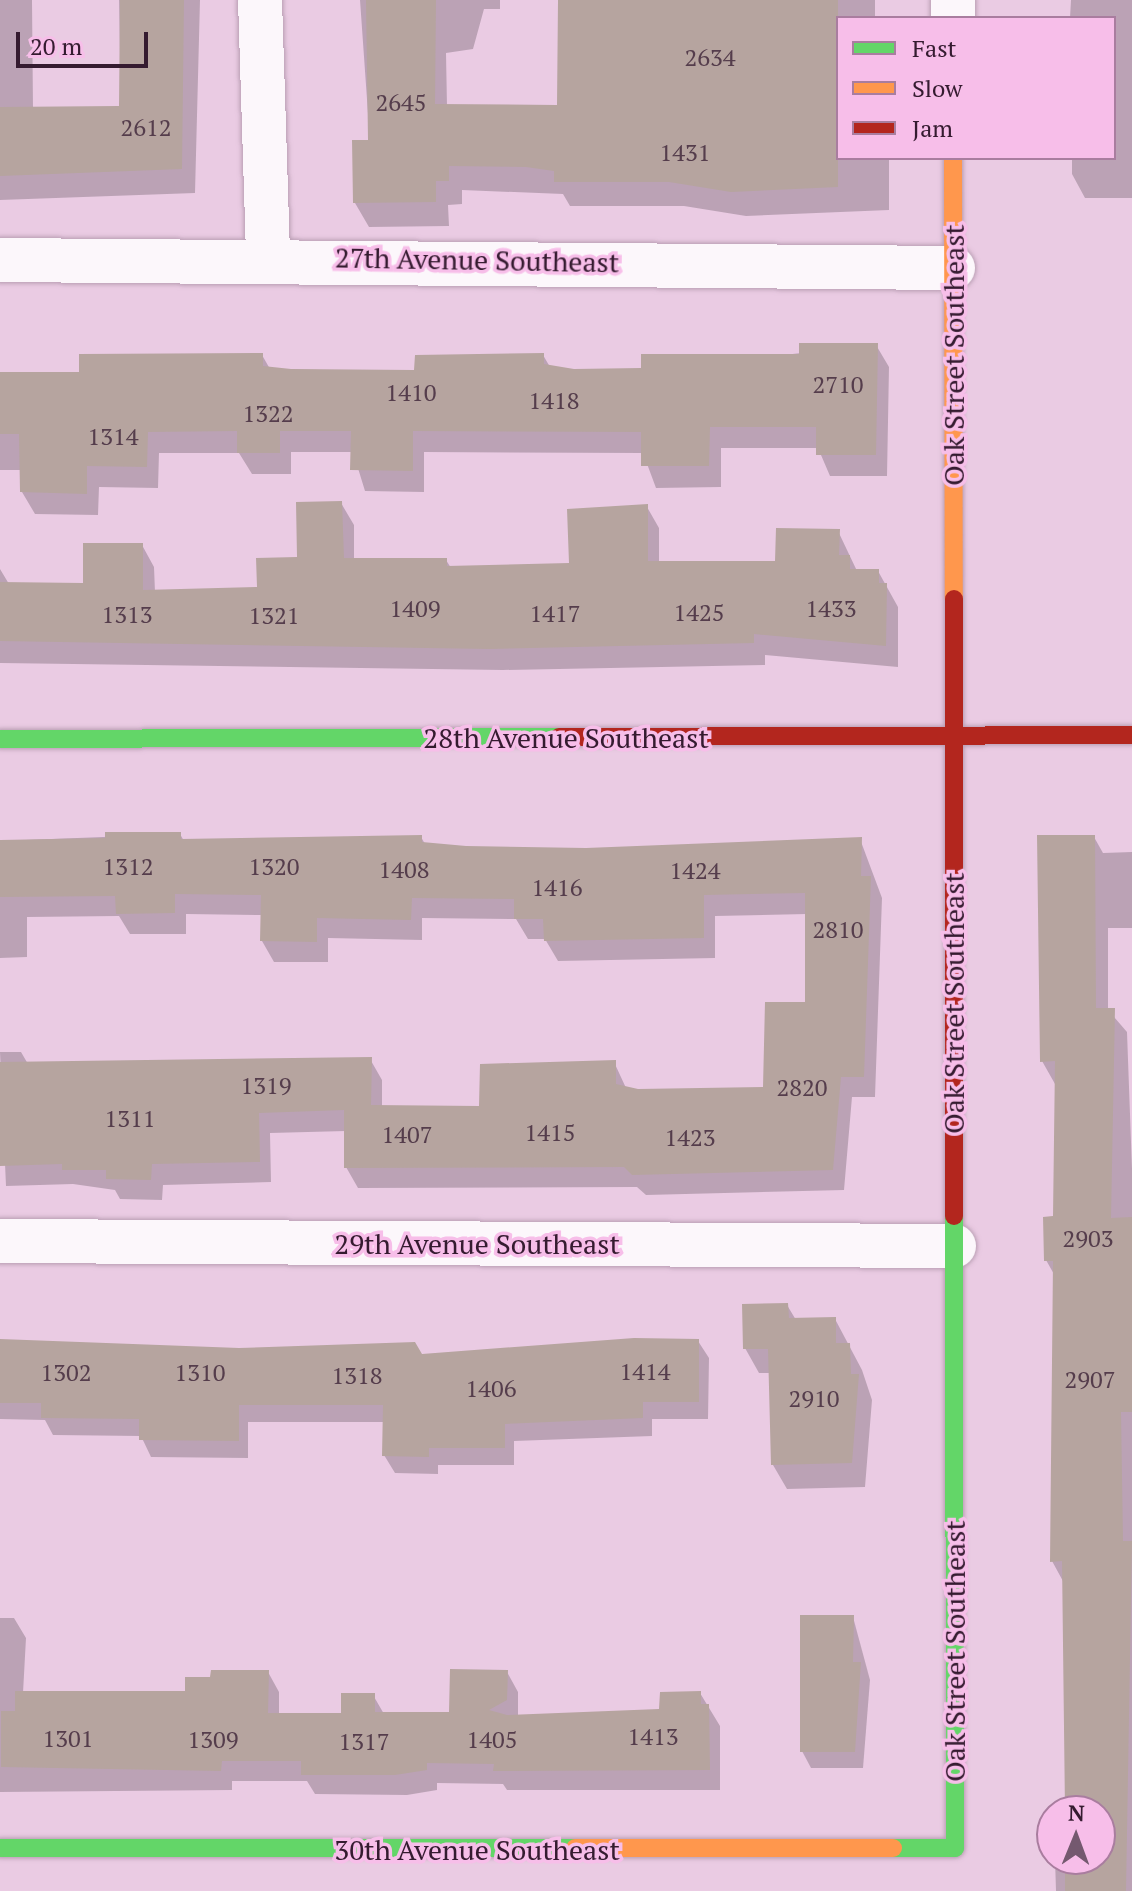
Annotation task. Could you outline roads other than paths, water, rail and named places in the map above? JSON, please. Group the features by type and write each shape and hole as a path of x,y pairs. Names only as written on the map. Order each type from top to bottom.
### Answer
{"street":[{"path":"260,0 268,257"},
{"name":"Oak Street Southeast","path":"953,160 955,1848"},
{"name":"27th Avenue Southeast","path":"0,260 268,257 953,268"},
{"name":"28th Avenue Southeast","path":"0,739 1132,735"},
{"name":"29th Avenue Southeast","path":"0,1241 954,1246"},
{"name":"30th Avenue Southeast","path":"0,1848 955,1848"}]}
